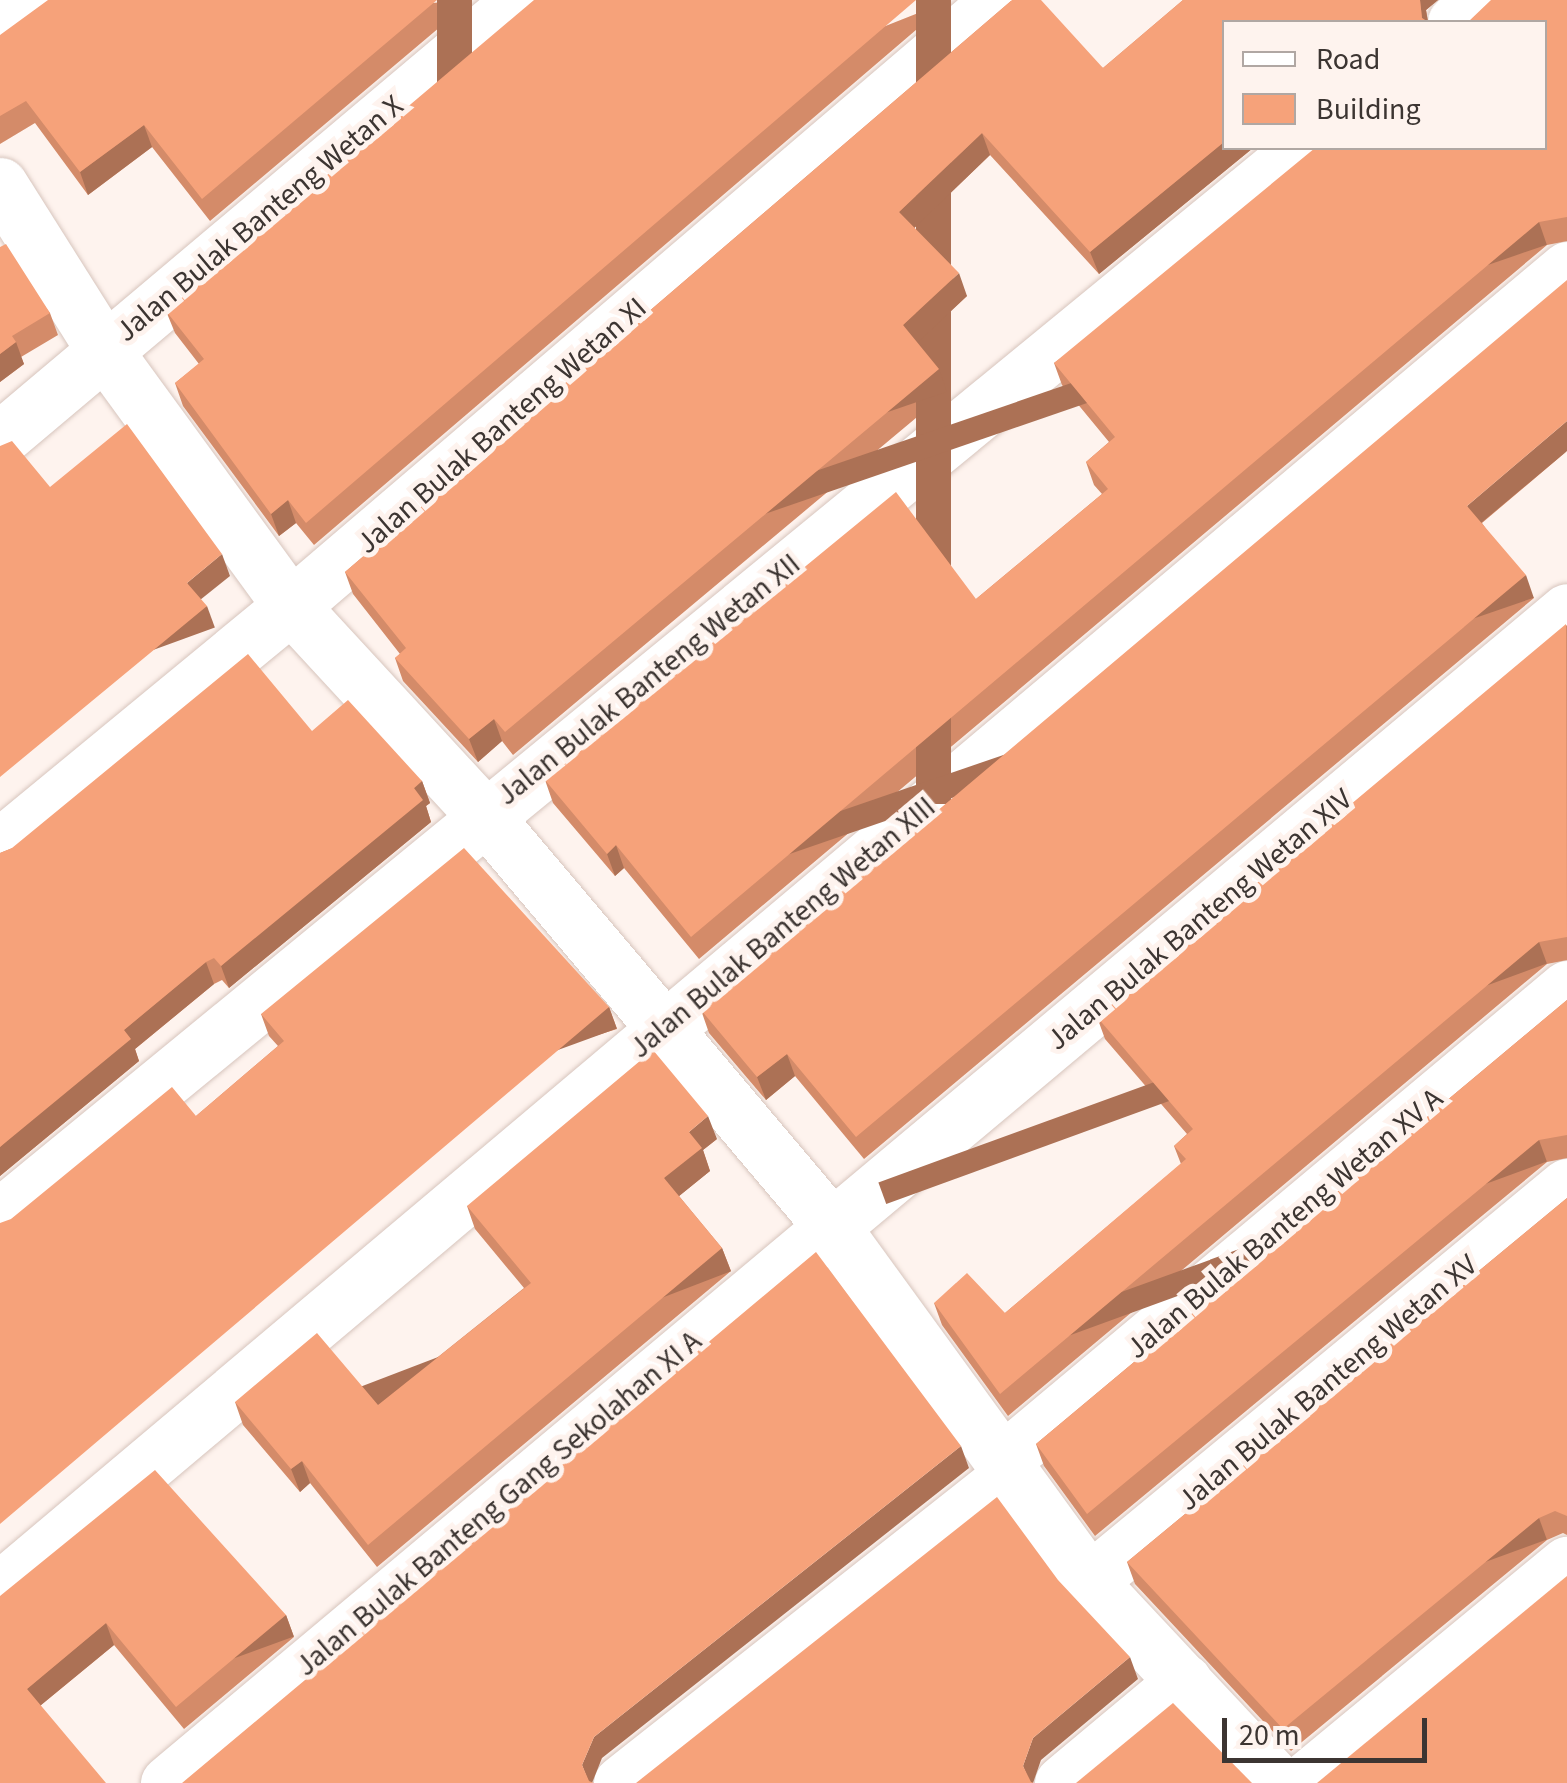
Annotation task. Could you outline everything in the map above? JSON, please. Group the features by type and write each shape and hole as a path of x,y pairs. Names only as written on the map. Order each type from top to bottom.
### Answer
{"street":[{"path":"0,29 34,0"},
{"name":"Jalan Bulak Banteng Wetan X","path":"0,438 520,0"},
{"name":"Jalan Bulak Banteng Wetan XI","path":"0,846 291,606 999,0"},
{"path":"1457,20 1482,0"},
{"name":"Jalan Bulak Banteng Wetan XII","path":"0,1216 484,815 1300,150"},
{"path":"0,185 104,350 291,606 484,815 834,1228 1089,1581 1278,1783"},
{"name":"Jalan Bulak Banteng Wetan XIII","path":"0,1589 1567,269"},
{"name":"Jalan Bulak Banteng Wetan XIV","path":"834,1228 1567,612"},
{"name":"Jalan Bulak Banteng Wetan XV A","path":"621,1783 1007,1468 1567,988"},
{"name":"Jalan Bulak Banteng Wetan XV","path":"1089,1581 1567,1186"},
{"name":"Jalan Bulak Banteng Gang Sekolahan XI A","path":"168,1783 834,1228"},
{"path":"1302,1783 1567,1564"},
{"path":"1062,1783 1184,1681"}],"building":[{"path":"48,0 437,0 202,199 144,125 80,172 26,101 0,116 0,35"},
{"path":"534,0 916,0 306,523 288,500 271,514 175,383 204,359 166,311"},
{"path":"1012,0 1041,0 1103,68 1183,0 1420,0 1425,20 1222,20 1222,144 1090,252 982,133 899,212 959,273 903,325 939,369 505,732 494,719 469,739 395,658 406,648 345,572"},
{"path":"1491,0 1567,0 1567,217 1539,222 691,937 616,845 607,854 545,780 896,492 976,599 1108,489 1086,462 1115,437 1054,363 1313,150 1547,150 1547,20 1470,20"},
{"path":"6,244 50,313 12,336 16,342 0,354 0,247"},
{"path":"1567,280 1567,421 1467,506 1526,575 856,1137 787,1054 757,1077 701,1010"},
{"path":"127,424 222,554 187,583 207,606 0,777 0,446 12,441 50,487"},
{"path":"1566,624 1567,937 1539,942 1000,1394 934,1303 967,1273 1005,1313 1186,1159 1174,1146 1193,1129 1097,1017"},
{"path":"248,654 312,731 348,700 422,781 414,788 423,800 221,966 214,958 206,962 124,1030 131,1039 0,1147 0,853 12,848"},
{"path":"464,848 609,1007 0,1524 0,1223 11,1219 172,1087 196,1116 284,1041 261,1014"},
{"path":"1567,1000 1567,1135 1539,1140 1087,1514 1036,1444"},
{"path":"653,1050 708,1116 689,1132 702,1148 664,1178 722,1248 368,1545 302,1461 291,1469 235,1402 317,1333 378,1405 531,1283 467,1206"},
{"path":"1567,1198 1567,1516 1555,1511 1539,1518 1283,1729 1127,1562"},
{"path":"816,1252 961,1446 594,1737 582,1765 589,1781 594,1783 182,1783"},
{"path":"155,1470 286,1615 176,1707 106,1623 27,1689 106,1783 0,1783 0,1596"},
{"path":"997,1497 1058,1580 1130,1657 1033,1738 1023,1766 1034,1783 636,1783"},
{"path":"1567,1576 1567,1783 1317,1783"},
{"path":"1173,1703 1252,1783 1076,1783"}]}
